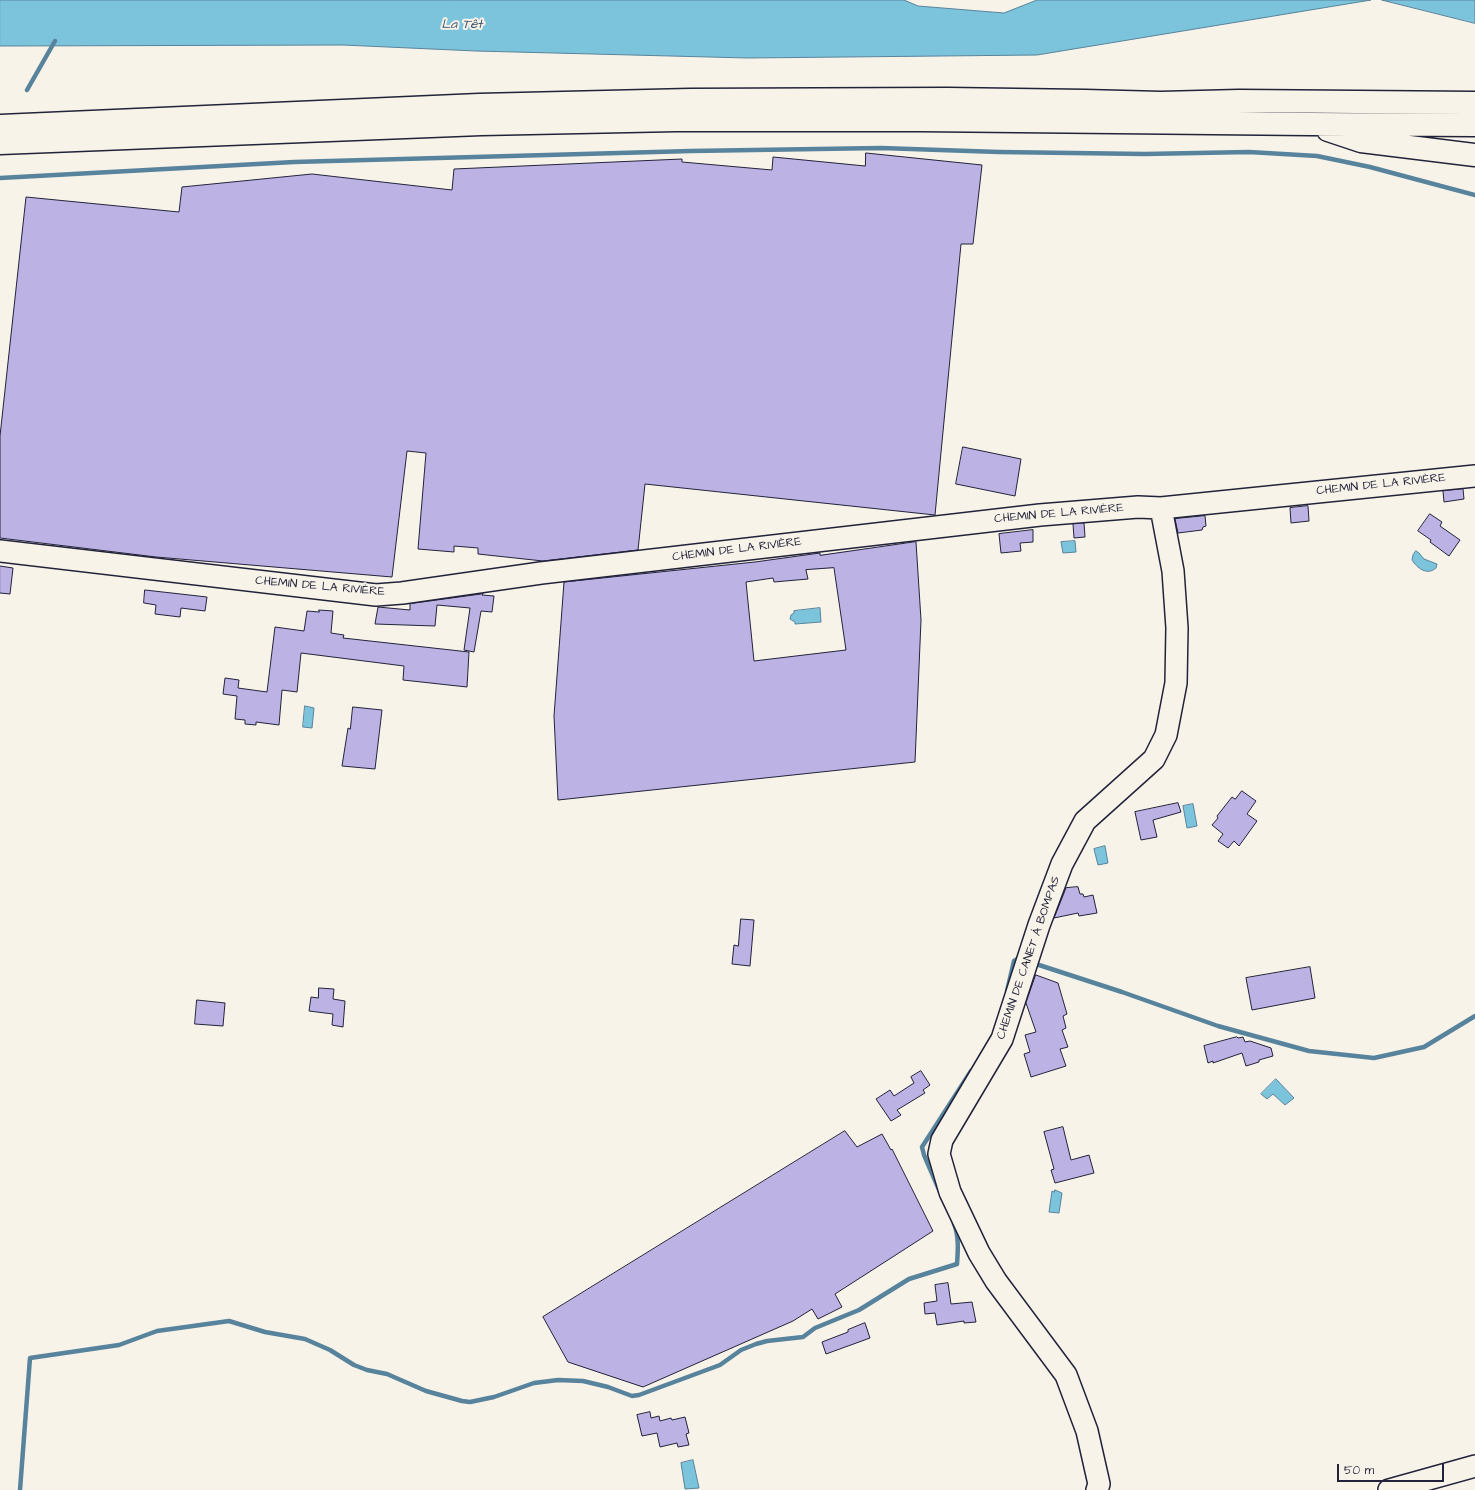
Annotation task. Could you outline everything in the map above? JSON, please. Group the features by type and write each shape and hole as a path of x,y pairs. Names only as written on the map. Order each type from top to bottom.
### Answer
{"highway":[{"path":"1369,103 1475,89"},
{"path":"0,126 478,105 690,100 956,99 1161,103 1239,101 1475,103"},
{"path":"0,143 481,124 669,120 935,120 1310,124 1475,124"},
{"path":"1310,124 1361,141 1475,155"}],"street":[{"name":"CHEMIN DE LA RIVIÈRE","path":"0,551 376,595 409,592 549,572 1040,515 1138,507 1161,508 1475,476"},
{"name":"CHEMIN DE CANET À BOMPAS","path":"1097,1490 1099,1484 1087,1431 1066,1375 996,1281 979,1253 950,1192 940,1154 942,1140 1002,1039 1039,925 1065,858 1085,821 1154,759 1166,735 1176,683 1177,628 1173,571 1161,508"},
{"path":"1389,1490 1475,1466"}],"water":[{"name":"La Têt","path":"0,0 904,0 918,6 1004,13 1037,0 1371,0 1037,55 748,58 476,51 343,45 0,46"},
{"path":"1382,0 1475,0 1475,23"},
{"path":"1075,541 1076,552 1063,553 1061,542"},
{"path":"1416,551 1424,559 1437,564 1436,568 1426,571 1419,568 1412,560"},
{"path":"820,608 821,622 795,624 795,622 790,619 794,611"},
{"path":"305,706 314,708 312,728 303,727"},
{"path":"1193,804 1197,826 1187,828 1183,806"},
{"path":"1105,846 1108,863 1098,865 1094,849"},
{"path":"1276,1079 1294,1098 1285,1105 1273,1094 1267,1099 1261,1094"},
{"path":"1055,1190 1062,1193 1059,1213 1049,1212 1052,1191 1054,1192"},
{"path":"693,1460 699,1488 685,1489 681,1463"}],"building":[{"path":"866,153 982,165 973,244 961,244 935,515 645,484 638,550 543,561 478,554 478,548 454,546 454,552 418,549 426,453 407,451 392,577 156,557 0,538 0,436 26,197 179,212 182,187 312,174 452,190 454,169 682,159 682,162 772,170 773,157 865,166"},
{"path":"963,447 1021,459 1015,496 956,484"},
{"path":"1463,489 1464,499 1444,502 1443,491"},
{"path":"1308,506 1309,521 1291,523 1290,508"},
{"path":"1430,514 1442,522 1440,526 1460,540 1449,556 1418,531"},
{"path":"1205,516 1206,526 1203,527 1202,530 1178,533 1175,519"},
{"path":"1084,523 1085,537 1074,538 1073,524"},
{"path":"1033,530 1033,542 1020,543 1021,551 1001,553 999,534"},
{"path":"916,542 921,620 915,762 558,800 554,716 564,582 755,562 820,553 820,555","holes":["834,568 846,650 754,661 746,582 773,578 774,582 808,579 806,570"]},
{"path":"0,566 13,568 10,594 0,593"},
{"path":"145,590 207,597 205,611 181,608 180,617 155,614 156,605 144,603"},
{"path":"483,594 482,595 494,596 492,612 481,611 474,652 464,650 470,608 437,605 435,626 375,624 378,607 410,610 410,604"},
{"path":"319,610 333,611 331,633 344,635 343,638 469,652 467,687 403,680 404,666 301,653 297,692 282,690 279,725 256,722 256,725 245,724 245,720 235,719 237,696 223,694 225,678 239,680 238,688 267,692 275,627 304,631 307,611 319,612"},
{"path":"353,707 382,710 375,769 342,766"},
{"path":"1242,791 1256,801 1247,814 1257,821 1239,846 1234,841 1228,848 1218,841 1223,834 1212,825 1232,797 1235,799"},
{"path":"1178,803 1181,812 1153,820 1157,837 1141,840 1135,812"},
{"path":"1078,887 1080,894 1083,894 1084,897 1093,895 1097,913 1079,916 1078,913 1054,918 1066,888"},
{"path":"741,919 754,920 750,966 732,964 734,945 738,946"},
{"path":"1310,967 1315,998 1252,1010 1246,978"},
{"path":"1036,975 1058,983 1067,1014 1063,1016 1066,1028 1062,1030 1068,1047 1060,1049 1066,1066 1031,1077 1024,1054 1030,1052 1025,1035 1036,1032 1026,1003"},
{"path":"319,988 334,989 333,999 345,1001 343,1027 332,1025 333,1014 309,1011 311,997 318,998"},
{"path":"197,1000 225,1003 223,1026 195,1024"},
{"path":"1237,1037 1243,1037 1245,1042 1250,1041 1271,1048 1273,1056 1246,1066 1242,1053 1213,1063 1213,1061 1208,1063 1204,1046"},
{"path":"921,1071 930,1085 923,1090 925,1093 897,1110 901,1115 891,1121 876,1099 890,1090 894,1096 914,1083 911,1077"},
{"path":"1063,1127 1071,1160 1089,1155 1094,1173 1055,1183 1051,1170 1054,1169 1044,1132"},
{"path":"845,1131 857,1147 882,1134 891,1150 892,1149 933,1231 835,1294 842,1307 818,1319 812,1309 793,1321 643,1387 568,1362 543,1317"},
{"path":"948,1283 951,1304 972,1302 976,1322 964,1323 964,1321 937,1325 935,1313 925,1314 924,1303 937,1301 935,1285"},
{"path":"865,1323 870,1338 826,1354 822,1342 848,1332 848,1330"},
{"path":"650,1412 651,1418 659,1416 660,1421 671,1418 672,1420 685,1417 689,1433 686,1434 689,1445 678,1447 677,1443 660,1447 657,1433 642,1436 637,1415"}],"waterway":[{"path":"27,90 55,41"},
{"path":"0,178 294,162 691,151 881,148 999,152 1145,154 1249,152 1317,156 1370,167 1475,195"},
{"path":"1007,991 1014,961 1019,958"},
{"path":"1039,965 1122,992 1218,1026 1309,1051 1374,1058 1424,1047 1475,1016"},
{"path":"940,1192 922,1147 971,1071"},
{"path":"20,1490 30,1358 119,1345 157,1331 229,1321 265,1332 305,1339 330,1350 354,1365 367,1370 387,1374 426,1391 462,1401 470,1402 494,1397 534,1383 558,1380 583,1381 608,1387 632,1396 639,1395 720,1365 741,1350 756,1344 767,1341 803,1337 815,1328 859,1310 909,1279 957,1264 958,1249 954,1224"}]}
